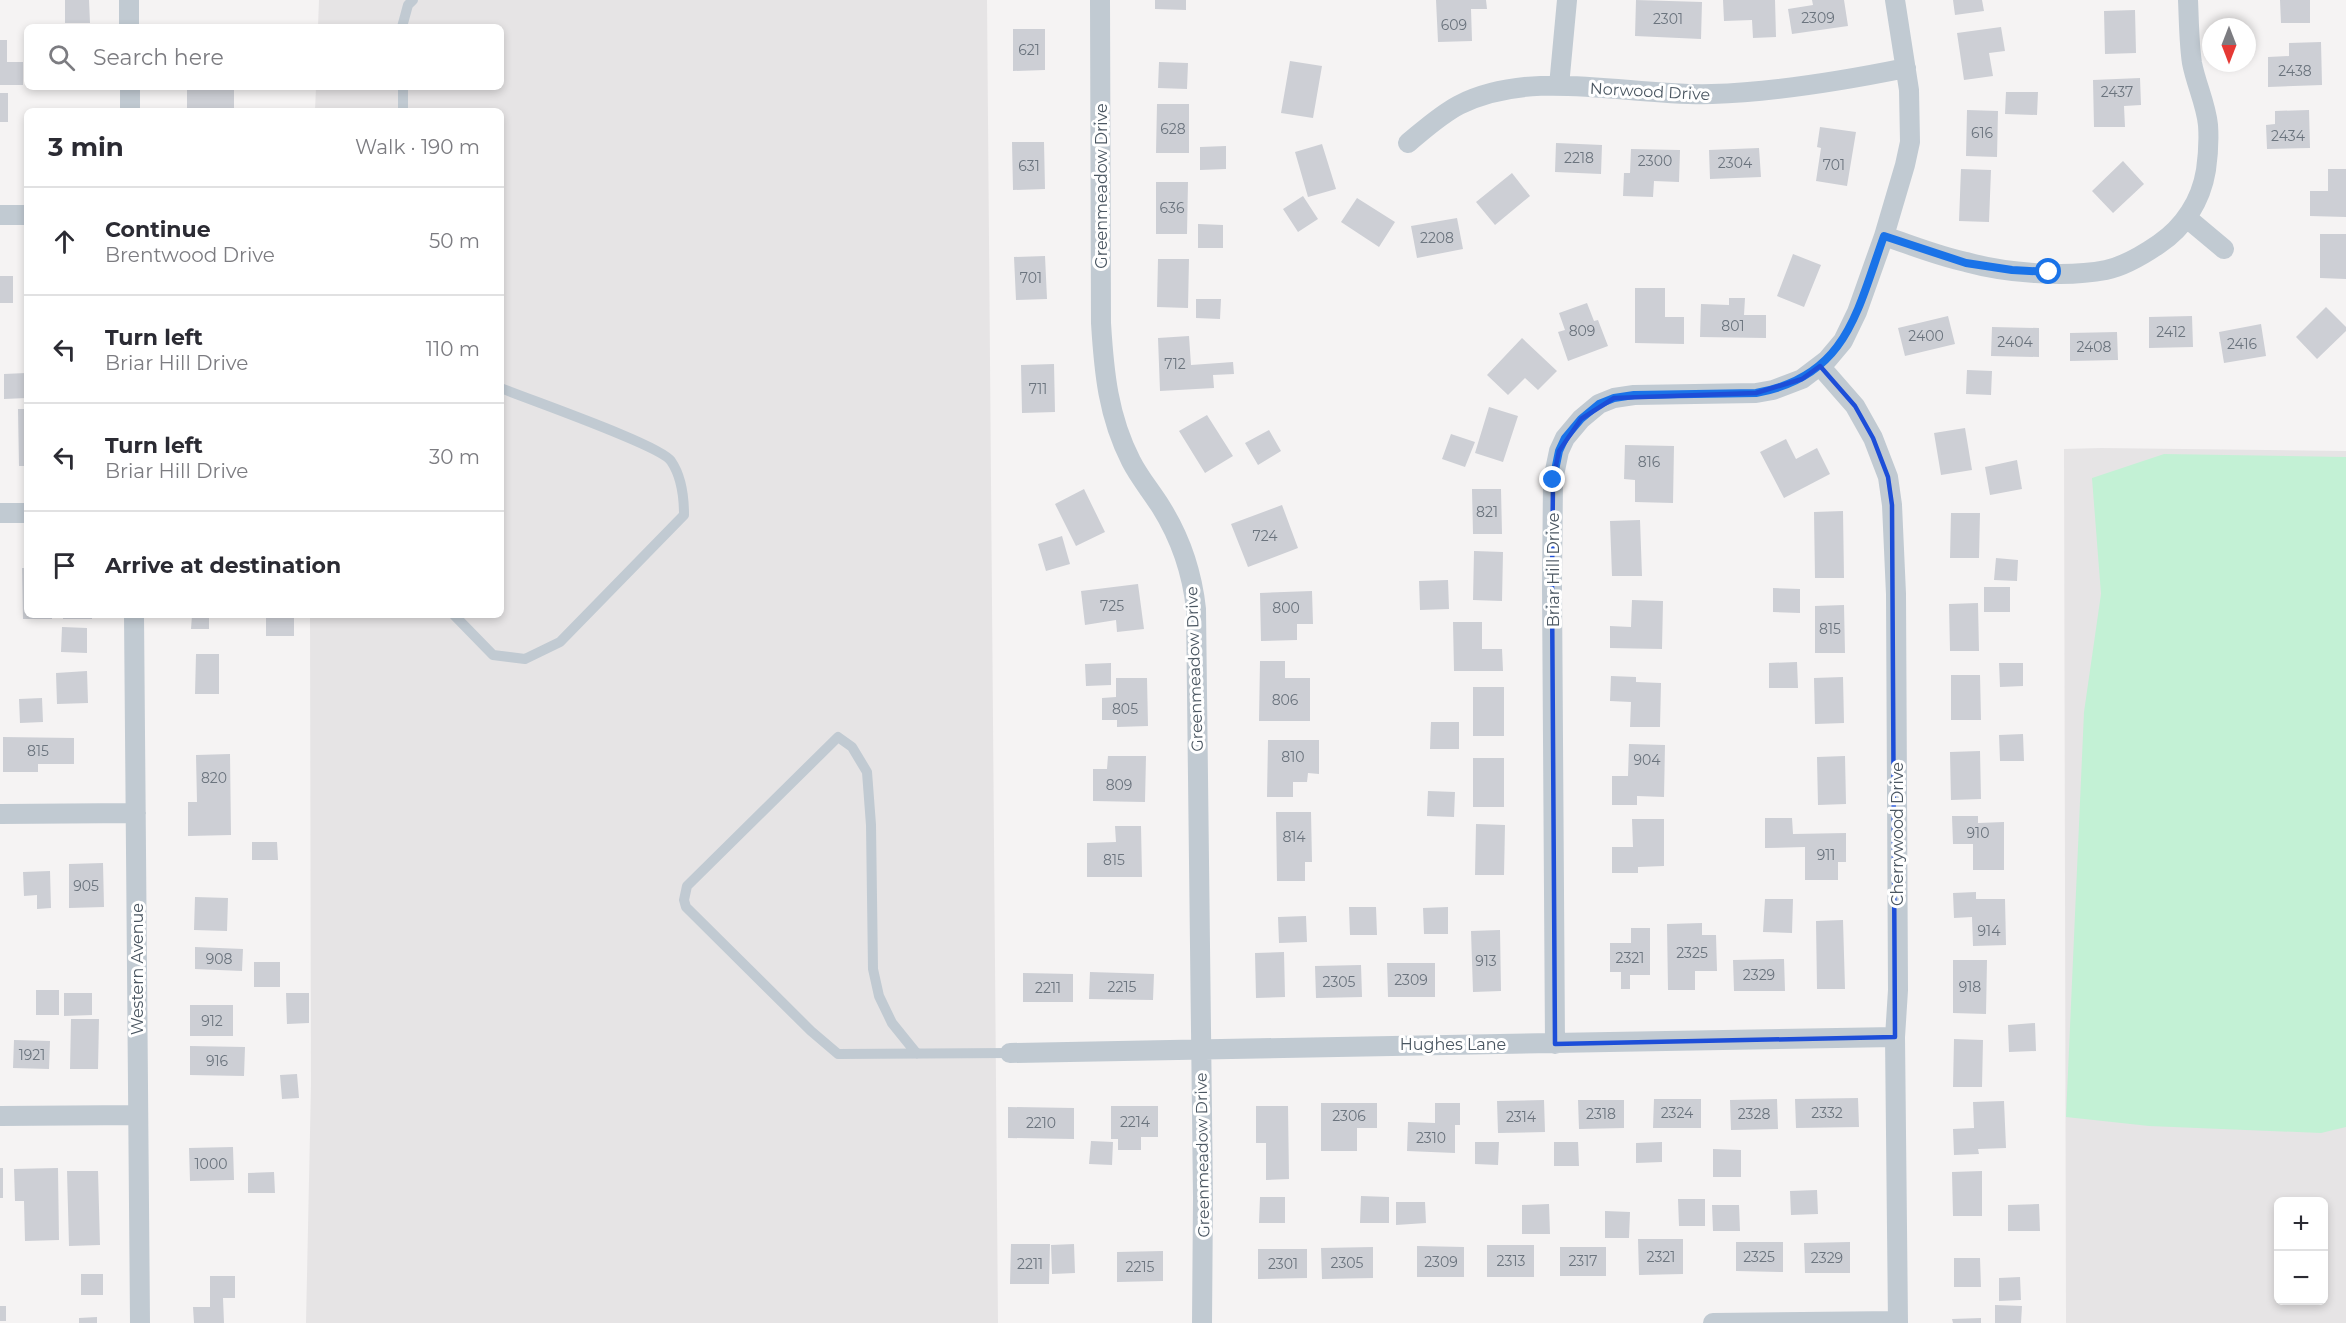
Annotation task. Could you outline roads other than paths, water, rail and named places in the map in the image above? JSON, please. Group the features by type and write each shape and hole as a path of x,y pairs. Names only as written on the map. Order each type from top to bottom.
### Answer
{"street":[{"path":"129,0 129,24"},
{"name":"Greenmeadow Drive","path":"1100,0 1101,312 1104,374 1109,404 1132,462 1162,508 1186,558 1196,609 1203,1198 1202,1323"},
{"path":"1559,86 1567,0"},
{"name":"Briar Hill Drive","path":"1555,1044 1552,587 1553,480 1559,451 1565,438 1581,419 1599,404 1614,398 1634,395 1756,393 1773,390 1802,379 1820,366 1843,341 1857,312 1884,236 1910,142 1906,68 1895,0"},
{"path":"1884,236 1966,263 2012,270 2084,272 2106,270 2127,263 2170,236 2187,218 2200,194 2206,171 2208,147 2208,124 2192,65 2188,0"},
{"name":"Norwood Drive","path":"1408,143 1436,118 1461,104 1492,92 1559,86 1710,95 1842,80 1906,68"},
{"path":"130,90 130,108"},
{"path":"0,215 24,215"},
{"path":"2187,218 2224,249"},
{"name":"Cherrywood Drive","path":"1820,366 1855,406 1873,438 1888,477 1892,505 1897,618 1898,990 1895,1037 1898,1322"},
{"path":"0,513 24,513"},
{"name":"Western Avenue","path":"134,618 140,1323"},
{"path":"0,814 136,813"},
{"name":"Hughes Lane","path":"1010,1053 1895,1037"},
{"path":"0,1116 138,1115"},
{"path":"1713,1323 1898,1322"}],"lane":[{"path":"403,24 408,5 413,0"},
{"path":"402,108 403,90"},
{"path":"457,618 493,655 525,659 560,642 684,515 684,496 670,459 637,441 504,389"},
{"path":"917,1053 892,1023 879,996 873,969 871,825 867,772 852,747 838,737 687,886 684,900 686,907 811,1032 838,1054 1010,1053"}]}
